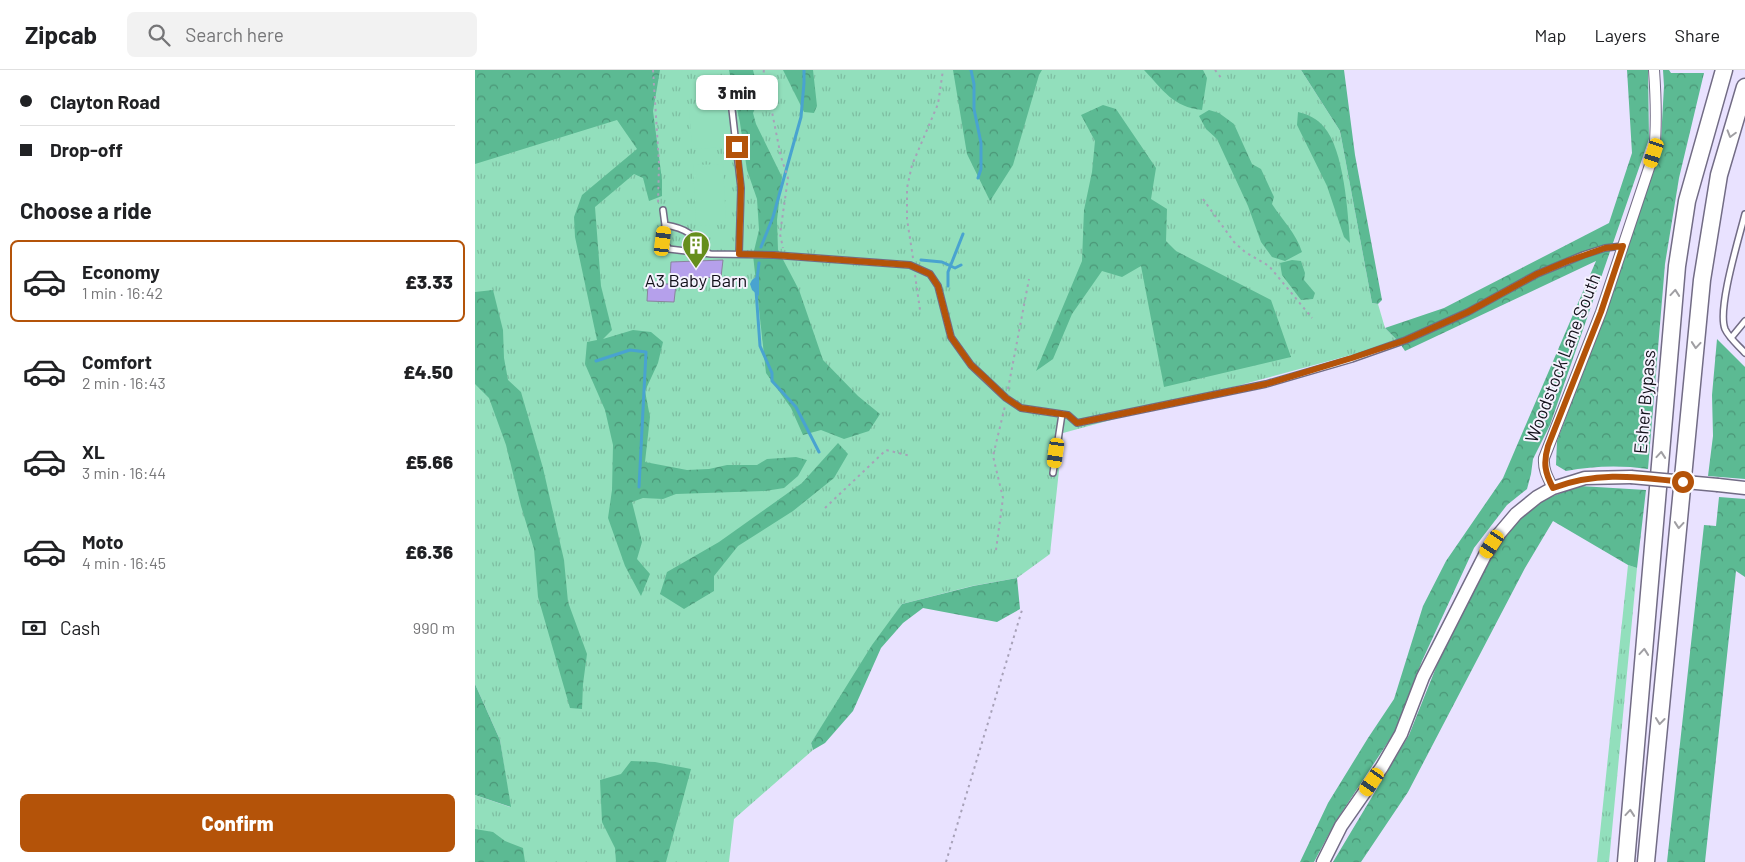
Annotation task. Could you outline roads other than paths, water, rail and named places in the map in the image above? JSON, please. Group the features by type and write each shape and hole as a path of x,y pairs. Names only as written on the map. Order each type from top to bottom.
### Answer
{"highway":[{"name":"Esher Bypass","path":"1626,862 1677,266 1687,201 1724,70"},
{"path":"1646,862 1702,280 1719,175 1745,87"}],"street":[{"name":"Woodstock Lane South","path":"1553,488 1544,466 1544,458 1601,312 1654,153 1657,118 1654,70"},
{"path":"1323,862 1341,826 1382,767 1401,734 1423,677 1485,555 1516,514 1537,497 1553,488 1585,478 1600,476 1631,477 1745,488"}],"lane":[{"path":"731,101 741,188 739,254"},
{"path":"663,210 665,225 663,241 669,250 709,254 785,256 910,265 930,274 938,286 951,337 971,365 1006,398 1021,408 1068,415 1077,423 1266,384 1352,358 1406,340 1468,312 1537,274 1568,261 1605,248 1623,246"},
{"path":"1745,214 1726,292 1723,313 1726,331 1745,353"},
{"path":"665,225 675,226 689,232 699,240 709,254"},
{"path":"1731,338 1745,321"},
{"path":"1053,473 1062,414"}],"water":[{"path":"757,276 759,277 759,296 752,290 750,284"}],"waterway":[{"path":"761,247 773,217 801,117 804,70"},
{"path":"971,70 974,84 974,109 981,143 981,169 978,178"},
{"path":"948,286 948,272 963,234"},
{"path":"921,260 942,262 955,268 961,265"},
{"path":"757,279 759,263"},
{"path":"756,290 760,346 772,373 772,381 796,407 819,452"},
{"path":"596,361 630,350 646,352 639,487"}],"place":[{"name":"A3 Baby Barn","path":"696,269"}]}
